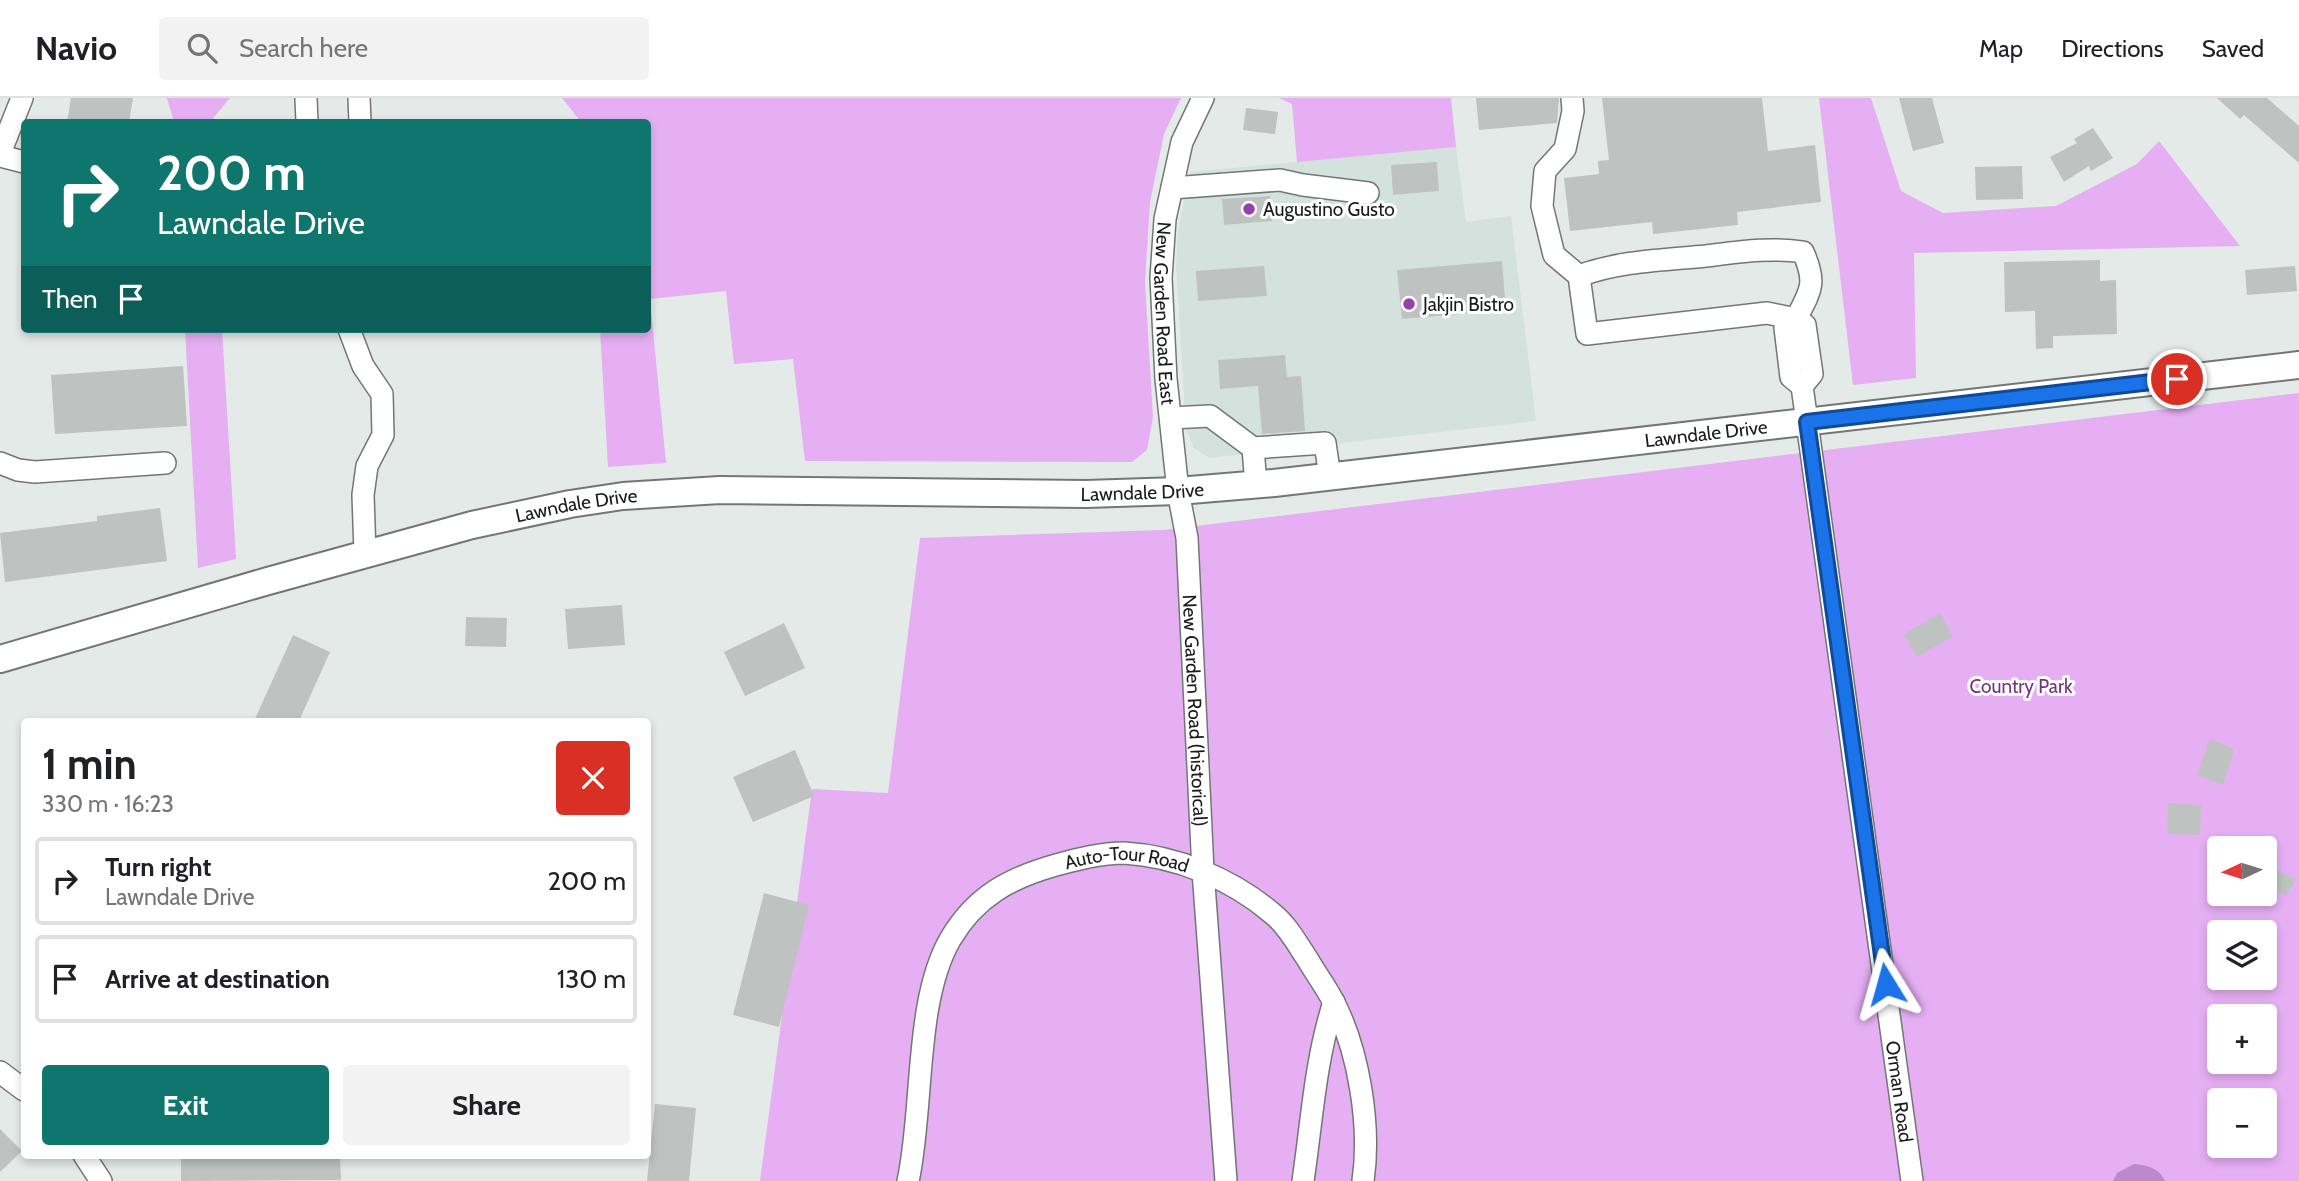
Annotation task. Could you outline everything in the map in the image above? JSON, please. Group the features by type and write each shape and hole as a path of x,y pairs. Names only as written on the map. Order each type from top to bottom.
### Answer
{"main road":[{"name":"Lawndale Drive","path":"0,659 365,553 519,514 623,496 674,492 1086,494 1256,485 2299,365"}],"street":[{"path":"21,161 0,155 22,98"},
{"path":"306,98 307,119"},
{"path":"359,98 360,119"},
{"name":"New Garden Road East","path":"1178,491 1161,278 1165,219 1182,142 1203,98"},
{"path":"1572,98 1573,111 1564,149 1545,171 1542,206 1554,255 1579,276 1587,334 1767,313 1796,319 1810,293 1812,272 1803,252 1780,248 1659,260 1597,270 1579,276"},
{"path":"1172,188 1280,180 1368,193"},
{"name":"Orman Road","path":"1796,319 1805,325 1812,374 1802,386 1912,1181"},
{"path":"351,333 363,366 382,394 383,435 367,466 363,495 365,553"},
{"path":"1171,418 1210,416 1253,448 1325,443 1330,477"},
{"path":"1253,448 1256,485"},
{"path":"0,463 18,470 35,472 165,463"},
{"name":"New Garden Road (historical)","path":"1178,491 1187,538 1203,872 1226,1181"},
{"name":"Auto-Tour Road","path":"908,1181 913,1157 926,1022 936,975 949,940 968,912 988,894 1019,878 1089,856 1122,853 1153,857 1203,872 1241,891 1275,915 1297,944 1334,1002 1352,1051 1362,1098 1365,1167 1363,1181"},
{"path":"1303,1181 1314,1089 1324,1033 1334,1002"},
{"path":"0,1072 21,1088"},
{"path":"87,1159 101,1181"}],"shaded area":[{"path":"1456,147 1466,222 1511,216 1536,421 1209,458 1194,448 1186,430 1176,265 1178,231 1190,172"},
{"path":"2134,1164 2152,1168 2165,1181 2113,1181 2117,1173"}],"green space":[{"path":"167,98 230,98 212,119 173,119"},
{"path":"562,98 1181,98 1164,134 1150,202 1145,283 1153,417 1147,450 1132,462 805,461 793,359 734,364 726,291 651,299 651,119 579,119"},
{"path":"1279,98 1451,98 1456,147 1297,162 1292,104"},
{"path":"1819,98 1871,98 1901,191 1943,213 2056,206 2137,164 2159,141 2240,246 1914,253 1916,378 1853,385"},
{"path":"651,309 666,463 608,467 600,333 651,333"},
{"path":"185,333 222,333 236,559 198,568"},
{"name":"Country Park","path":"2299,393 2299,1181 760,1181 812,789 888,793 920,538 1163,530"}],"building":[{"path":"71,98 133,98 130,119 68,119"},
{"path":"1476,98 1559,98 1557,123 1479,130"},
{"path":"1602,98 1762,98 1768,151 1815,145 1821,202 1737,212 1738,225 1653,234 1652,222 1570,231 1564,178 1599,174 1598,161 1609,160"},
{"path":"1899,98 1932,98 1944,143 1913,151"},
{"path":"2217,98 2267,98 2299,126 2299,163 2244,115 2240,119"},
{"path":"1246,108 1278,112 1275,134 1243,130"},
{"path":"2093,128 2113,158 2091,171 2089,166 2064,182 2050,157 2077,143 2074,139"},
{"path":"1437,162 1439,191 1393,195 1391,165"},
{"path":"2022,166 2023,199 1976,200 1975,167"},
{"path":"1270,196 1272,221 1224,225 1222,199"},
{"path":"2100,260 2100,281 2116,280 2117,334 2053,336 2053,348 2036,349 2035,311 2005,312 2004,262"},
{"path":"1502,261 1506,310 1402,319 1397,270"},
{"path":"1264,266 1267,296 1198,301 1196,271"},
{"path":"2295,266 2297,291 2247,295 2245,270"},
{"path":"1285,355 1287,377 1301,376 1305,431 1262,434 1258,386 1220,389 1218,360"},
{"path":"183,366 187,426 55,434 51,375"},
{"path":"160,508 167,561 5,582 0,533 97,521 97,516"},
{"path":"622,605 625,645 568,649 565,609"},
{"path":"1940,613 1953,636 1917,657 1904,634"},
{"path":"466,617 507,618 506,647 465,646"},
{"path":"784,623 805,668 745,696 724,652"},
{"path":"293,635 330,652 300,718 255,718"},
{"path":"2210,739 2235,749 2223,785 2197,775"},
{"path":"795,750 814,796 753,822 733,777"},
{"path":"2168,803 2201,805 2200,835 2167,834"},
{"path":"2277,869 2296,880 2286,896 2277,891"},
{"path":"764,893 809,905 779,1027 733,1015"},
{"path":"655,1104 696,1108 689,1181 647,1181"},
{"path":"0,1129 21,1152 0,1172"},
{"path":"181,1159 340,1159 341,1180 181,1181"}],"place":[{"name":"Augustino Gusto","path":"1249,209"},
{"name":"Jakjin Bistro","path":"1409,304"}],"route":[{"path":"1886,984 1807,422 2177,379"}]}
